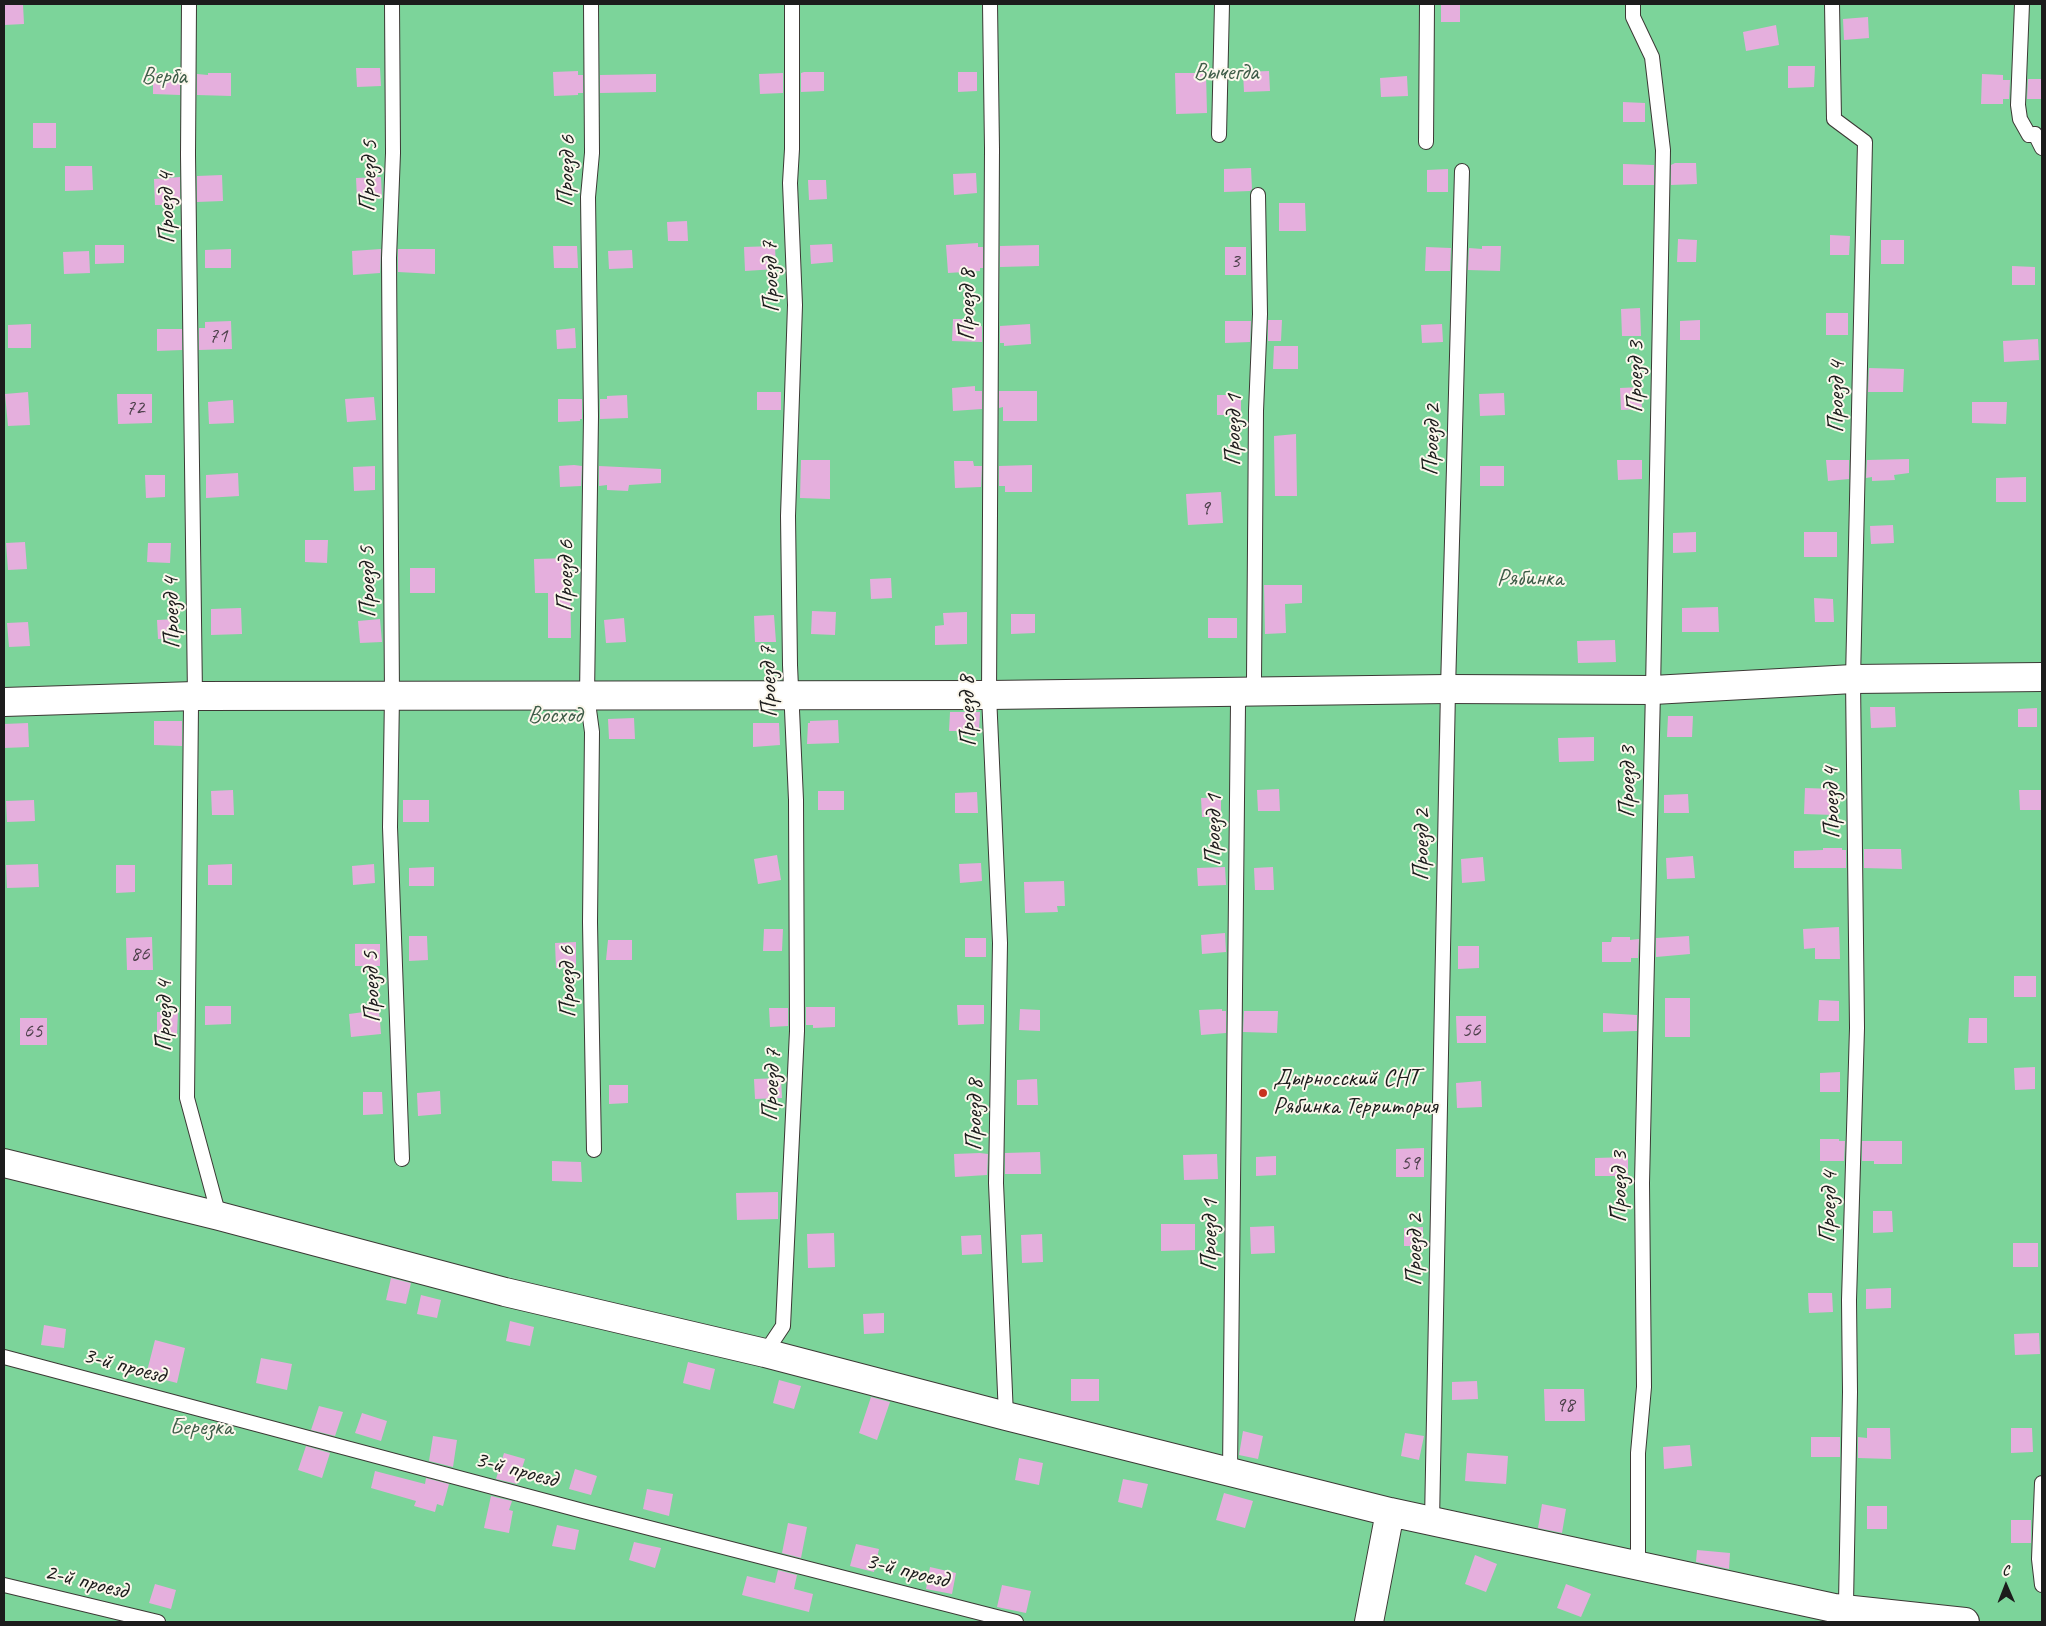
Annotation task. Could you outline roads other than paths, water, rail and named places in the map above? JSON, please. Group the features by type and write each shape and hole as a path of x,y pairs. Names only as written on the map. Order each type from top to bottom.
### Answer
{"street":[{"path":"4,702 195,696 791,696 1653,690 1853,679 2042,677"},
{"path":"4,1163 219,1216 506,1292 765,1353 1006,1416 1390,1512 1834,1608 1965,1622"},
{"path":"1369,1622 1390,1512"}],"lane":[{"name":"Проезд 4","path":"189,4 188,155 195,696 191,704 187,1098 219,1216"},
{"name":"Проезд 5","path":"392,4 393,153 389,278 392,695 390,826 402,1159"},
{"name":"Проезд 6","path":"591,4 592,153 588,197 590,416 587,695 592,732 590,922 594,1150"},
{"name":"Проезд 7","path":"765,1353 783,1326 796,1041 796,800 791,696 788,516 795,305 790,183 792,148 792,4"},
{"name":"Проезд 8","path":"990,4 992,149 989,695 1000,943 996,1183 1006,1416"},
{"path":"1219,135 1222,4"},
{"path":"1426,142 1427,4"},
{"name":"Проезд 3","path":"1633,4 1633,17 1652,58 1662,150 1653,690 1642,1173 1644,1387 1638,1453 1638,1566"},
{"name":"Проезд 4","path":"1832,4 1834,119 1865,142 1853,679 1857,1028 1849,1300 1850,1392 1846,1603 1834,1608"},
{"path":"2022,4 2018,105 2020,119 2029,135 2035,134 2042,148"},
{"name":"Проезд 2","path":"1432,1521 1448,690 1462,171"},
{"name":"Проезд 1","path":"1230,1471 1238,704 1254,680 1256,411 1260,314 1258,195"},
{"name":"3-й проезд","path":"4,1357 583,1511 1016,1622"},
{"path":"2042,1483 2039,1558 2042,1585"},
{"name":"2-й проезд","path":"4,1585 158,1622"}],"place":[{"name":"Дырносский СНТ Рябинка Территория","path":"1263,1093"}],"park label":[{"name":"Вычегда","path":"1226,73"},
{"name":"Верба","path":"164,77"},
{"name":"Рябинка","path":"1530,579"},
{"name":"Восход","path":"555,716"},
{"name":"Березка","path":"201,1428"}]}
